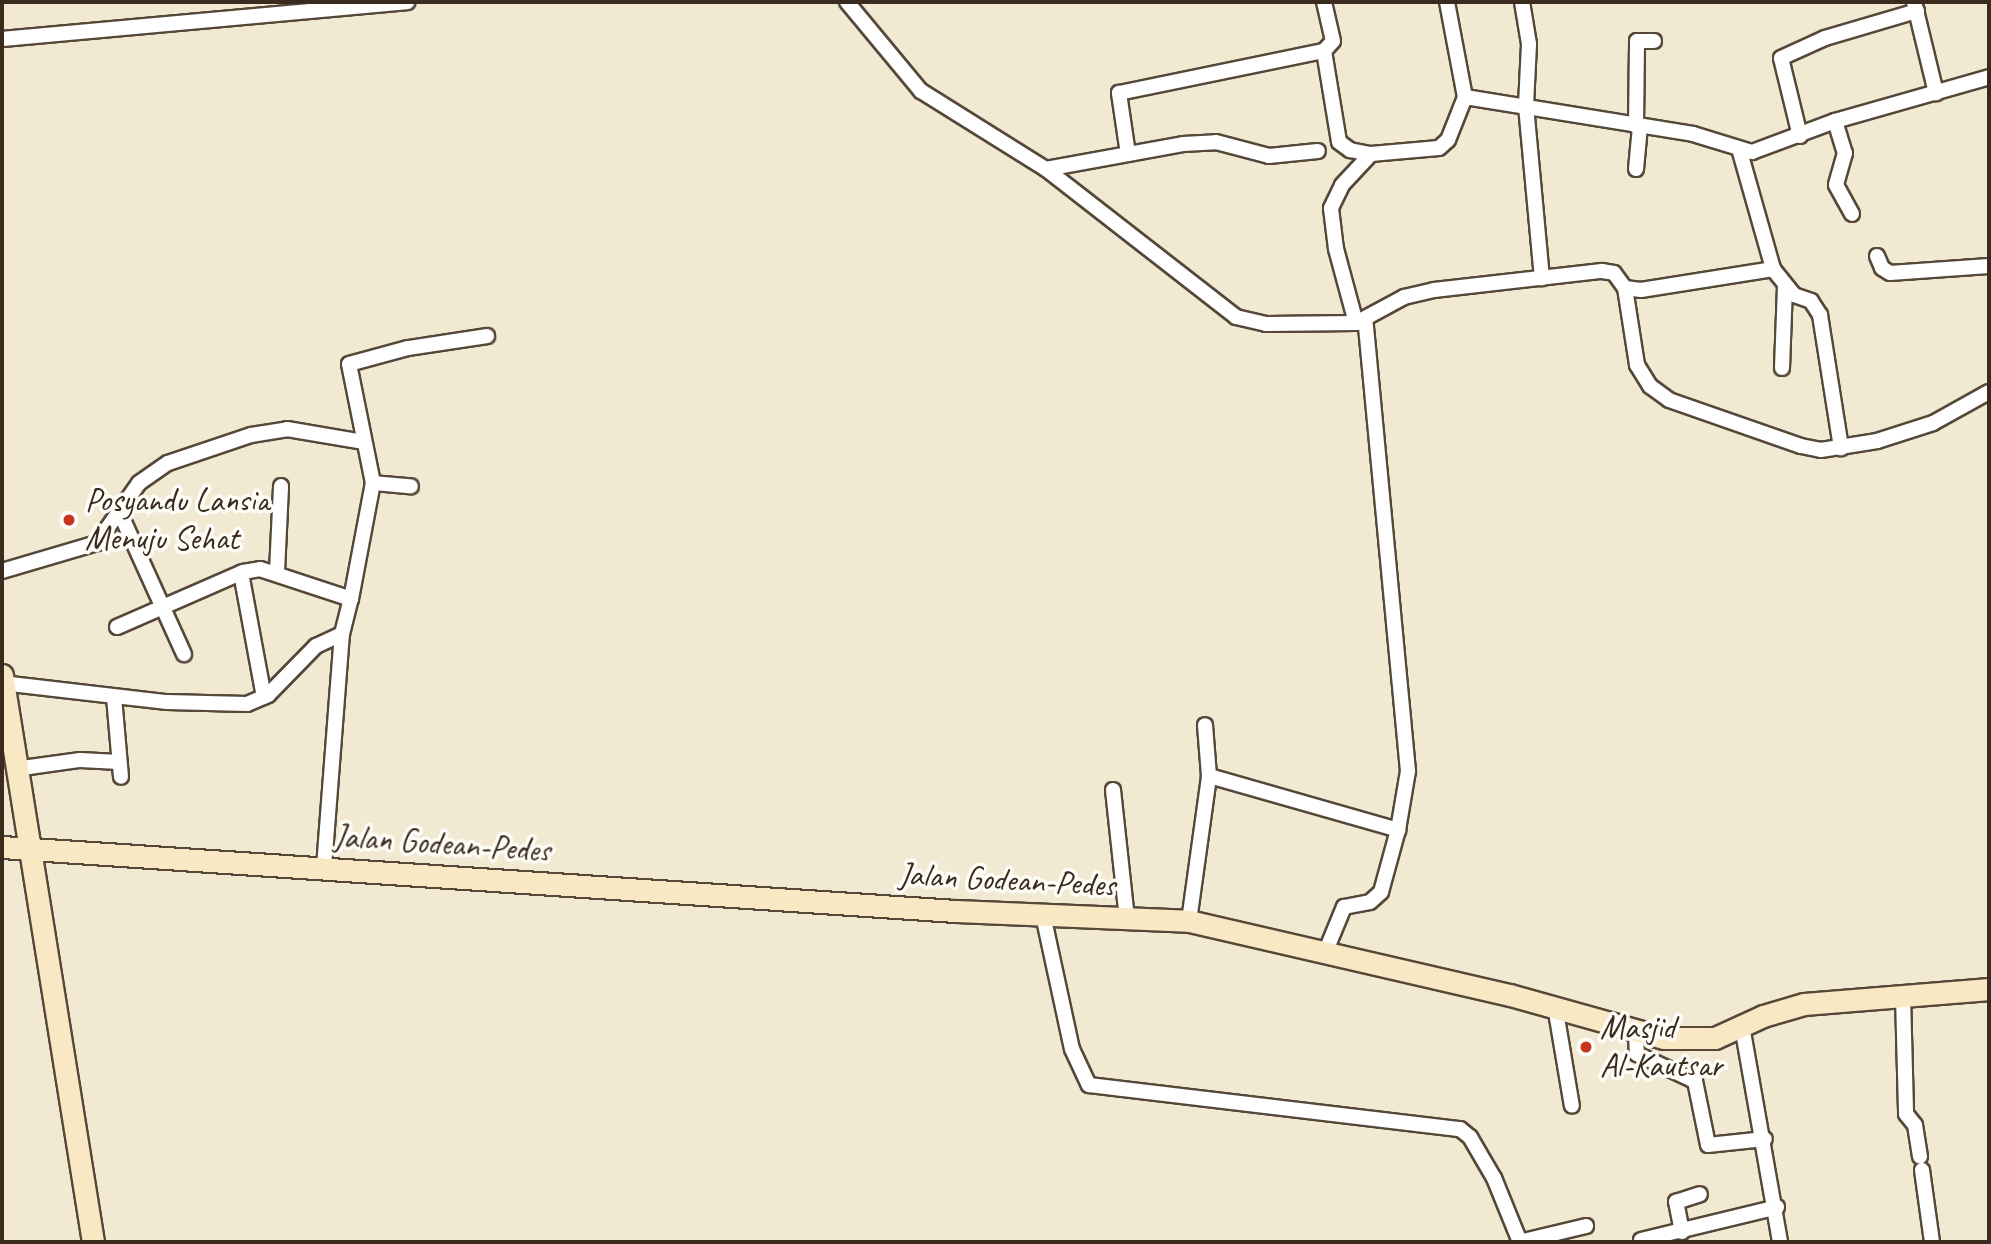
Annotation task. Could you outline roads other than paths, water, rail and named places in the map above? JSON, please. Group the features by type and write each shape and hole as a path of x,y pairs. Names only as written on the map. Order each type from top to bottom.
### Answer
{"street":[{"path":"2,39 407,2"},
{"path":"847,2 921,91 1046,169 1236,317 1266,324 1360,321 1404,297 1602,271 1614,273 1625,288 1637,365 1650,386 1669,400 1801,446 1841,448 1933,423 1989,392"},
{"path":"1128,154 1116,100 1125,89 1324,51 1333,41 1324,2"},
{"path":"1324,51 1339,142 1350,150 1371,154 1439,148 1448,140 1465,97 1447,2"},
{"path":"1522,2 1529,44 1526,106 1542,278"},
{"path":"1800,136 1781,58 1825,38 1915,7 1936,93"},
{"path":"1636,169 1637,41 1654,41"},
{"path":"1465,97 1693,134 1740,152 1800,136 1835,121 1989,76"},
{"path":"1835,121 1845,153 1836,185 1852,214"},
{"path":"1046,169 1216,142 1269,156 1318,151"},
{"path":"1740,152 1773,270 1785,286 1811,301 1820,315 1841,448"},
{"path":"1325,953 1344,907 1370,901 1381,892 1398,830 1408,771 1360,321 1334,241 1331,208 1342,184 1371,154"},
{"path":"1877,256 1882,268 1890,273 1989,266"},
{"path":"1625,288 1641,290 1773,270"},
{"path":"1783,368 1785,286"},
{"path":"324,867 342,634 373,483 349,364 408,348 488,336"},
{"path":"2,571 85,549 107,534 147,475 168,463 251,435 287,429 363,442"},
{"path":"373,483 411,486"},
{"path":"277,572 281,486"},
{"path":"120,513 165,607 184,654"},
{"path":"117,627 241,573 277,572 351,599"},
{"path":"241,573 264,697"},
{"path":"93,1242 2,680 114,697 247,704 264,697 316,646 342,634"},
{"path":"15,769 80,760 120,770 114,697"},
{"path":"1189,921 1209,776 1205,725"},
{"path":"1209,776 1398,830"},
{"path":"1113,790 1127,918"},
{"name":"Jalan Godean-Pedes","path":"2,847 1043,915 1189,921 1555,1006 1636,1031 1691,1039 1715,1038 1797,1005 1989,989"},
{"path":"1043,915 1072,1049 1089,1085 1460,1129 1470,1137 1494,1178 1520,1242 1586,1226"},
{"path":"1903,996 1907,1116 1915,1125 1932,1242"},
{"path":"1555,1006 1572,1106"},
{"path":"1742,1026 1777,1207 1780,1242"},
{"path":"1636,1031 1637,1054 1695,1081 1708,1145 1765,1139"},
{"path":"1682,1232 1676,1202 1700,1194"},
{"path":"1641,1240 1777,1207"}],"place":[{"name":"Posyandu Lansia Menuju Sehat","path":"69,520"},
{"name":"Masjid Al-Kautsar","path":"1586,1047"}]}
